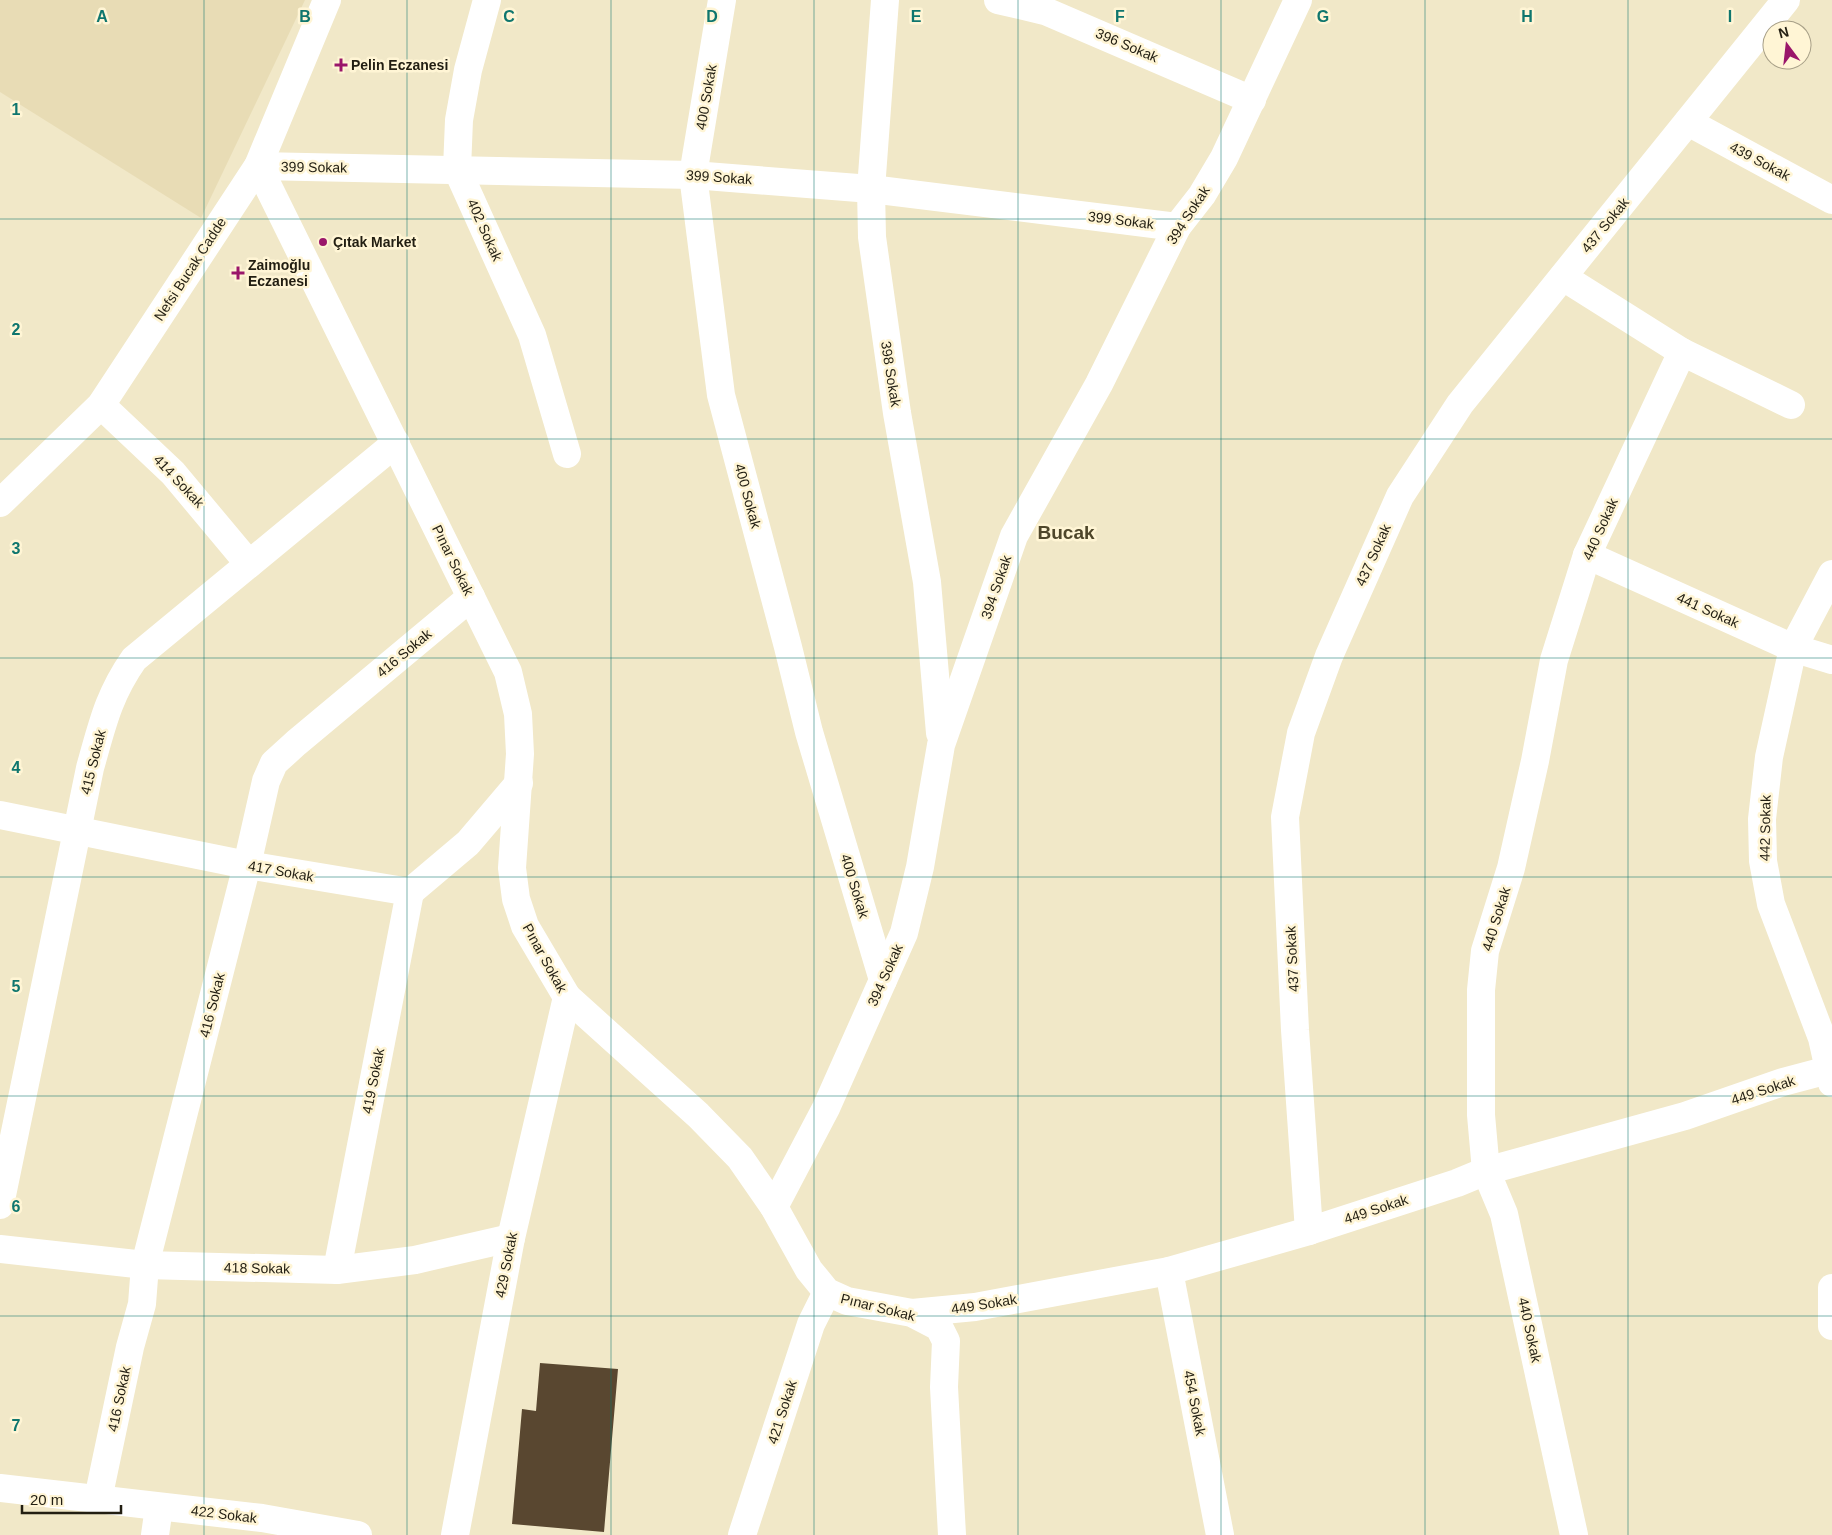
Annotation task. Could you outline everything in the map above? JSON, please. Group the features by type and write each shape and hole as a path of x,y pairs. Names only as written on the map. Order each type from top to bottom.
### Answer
{"street":[{"name":"Nefsi Bucak Cadde","path":"0,503 101,405 258,166 326,0"},
{"name":"402 Sokak","path":"486,0 466,78 459,120 457,169 532,335 567,454"},
{"name":"400 Sokak","path":"722,0 693,175 721,395 788,647 808,732 883,980"},
{"name":"398 Sokak","path":"885,0 872,189 872,237 882,318 927,582 941,745"},
{"name":"396 Sokak","path":"998,0 1045,11 1064,9 1252,100"},
{"name":"394 Sokak","path":"774,1207 826,1108 904,933 920,867 941,745 1014,536 1099,384 1177,227 1202,194 1224,158 1298,0"},
{"name":"437 Sokak","path":"1309,1232 1295,1030 1285,817 1300,733 1329,656 1400,496 1460,404 1786,0"},
{"name":"439 Sokak","path":"1688,122 1832,200"},
{"name":"399 Sokak","path":"258,166 693,175 872,189 1177,227"},
{"name":"Pınar Sokak","path":"258,166 508,672 518,714 519,783 512,868 516,899 525,926 567,998 704,1121 740,1158 774,1207 809,1270 828,1292 847,1301 912,1313 939,1327 946,1341 944,1387 952,1535"},
{"path":"1562,277 1682,352 1791,405"},
{"name":"440 Sokak","path":"1574,1535 1504,1214 1486,1171 1481,1115 1481,990 1485,951 1511,868 1535,761 1554,660 1587,556 1682,352"},
{"name":"414 Sokak","path":"101,405 173,473 249,564"},
{"name":"415 Sokak","path":"0,1205 90,768 107,709 117,683 134,659 396,443"},
{"name":"441 Sokak","path":"1587,556 1793,648 1832,660"},
{"name":"442 Sokak","path":"1832,574 1793,648 1769,757 1762,819 1763,861 1771,904 1822,1038 1832,1074"},
{"name":"416 Sokak","path":"98,1499 130,1347 142,1304 145,1265 247,866 266,782 274,763 471,596"},
{"path":"410,892 442,867 468,843 519,783"},
{"name":"417 Sokak","path":"0,816 247,866 410,892"},
{"name":"419 Sokak","path":"337,1270 410,892"},
{"name":"429 Sokak","path":"455,1535 511,1238 567,998"},
{"name":"449 Sokak","path":"912,1313 975,1307 1169,1271 1309,1232 1457,1183 1486,1171 1685,1116 1783,1082 1832,1074"},
{"name":"418 Sokak","path":"0,1249 145,1265 337,1270 416,1260 511,1238"},
{"name":"454 Sokak","path":"1169,1271 1220,1535"},
{"path":"1832,1288 1832,1326"},
{"name":"421 Sokak","path":"742,1535 811,1324 828,1292"},
{"name":"422 Sokak","path":"0,1488 262,1518 358,1535"},
{"path":"155,1535 159,1506"}],"shaded area":[{"path":"0,0 305,0 201,218 0,92"}],"building":[{"path":"540,1363 618,1369 604,1532 512,1524 522,1409 536,1411"}],"place":[{"name":"Pelin Eczanesi","path":"341,65"},
{"name":"Çıtak Market","path":"323,242"},
{"name":"Zaimoğlu Eczanesi","path":"238,273"}],"district":[{"name":"Bucak","path":"1066,532"}]}
